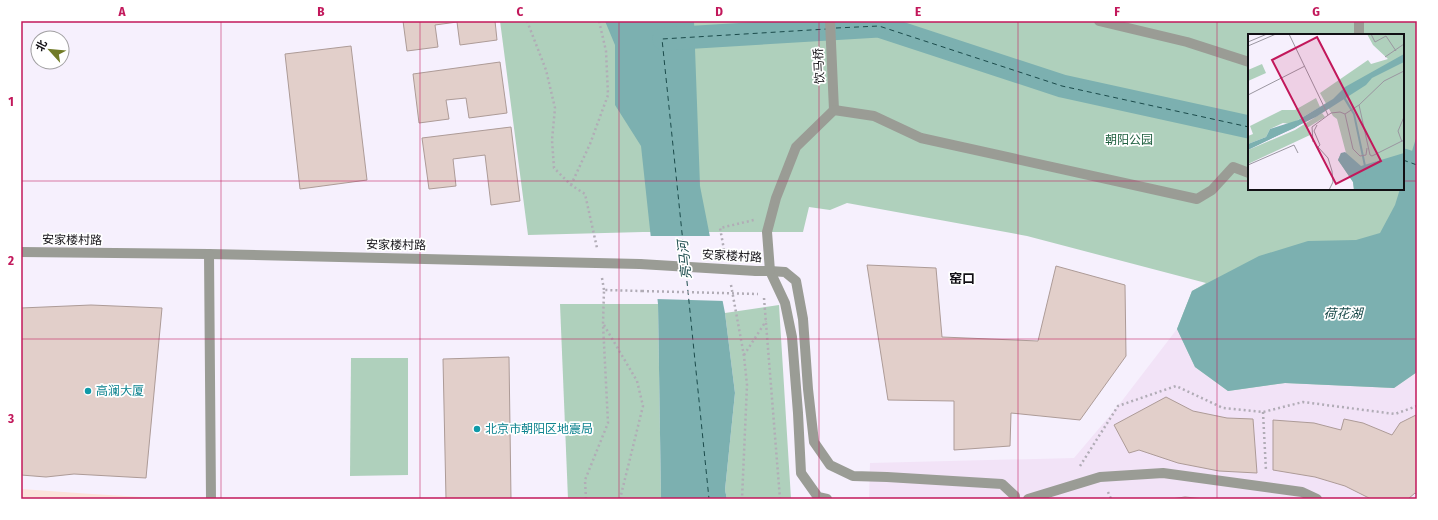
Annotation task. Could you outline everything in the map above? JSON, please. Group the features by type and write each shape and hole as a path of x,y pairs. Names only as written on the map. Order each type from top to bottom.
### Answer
{"street":[{"name":"饮马桥","path":"830,21 834,110"},
{"path":"1099,21 1187,42 1248,62"},
{"path":"1359,21 1359,34"},
{"path":"826,499 818,497 801,473 792,337 785,303 770,271 768,232 776,198 796,147 834,110 874,116 921,138 1197,199 1212,190 1233,167 1248,173"},
{"name":"安家楼村路","path":"21,252 209,254 640,264 785,272 796,281 803,318 808,389 814,442 830,465 854,476 1002,484 1015,496 1015,499"},
{"path":"209,254 211,499"},
{"path":"1028,499 1100,477 1163,472 1302,492 1317,499"}],"path":[{"path":"527,21 546,70 555,108 552,140 554,168 571,184 585,194 600,263 604,290 608,423 585,480 586,499"},
{"path":"571,184 590,144 608,96 606,51 598,21"},
{"path":"726,257 720,228 771,216"},
{"path":"730,279 744,356 747,385 742,499"},
{"path":"604,290 764,294 780,499"},
{"path":"744,356 766,321"},
{"path":"604,324 638,381 643,406 620,499"},
{"path":"1067,486 1118,406 1176,386 1223,408 1263,412 1303,402 1395,414 1417,406"},
{"path":"1263,412 1267,487"}],"shaded area":[{"path":"1177,329 1195,367 1228,391 1285,383 1394,388 1417,372 1417,499 869,499 870,463 1074,458 1118,406"},
{"path":"21,489 92,494 176,499 21,499"}],"green space":[{"name":"朝阳公园","path":"500,21 1417,21 1417,372 1394,388 1285,383 1228,391 1195,367 1177,329 1192,291 1206,283 1027,236 847,203 830,210 809,207 803,232 643,232 528,235"},
{"path":"560,304 658,304 661,499 568,499"},
{"path":"779,305 791,499 727,499 725,490 735,393 725,313"},
{"path":"351,358 408,358 408,475 350,476"}],"water":[{"name":"亮马河","path":"605,21 694,21 700,186 725,313 735,393 725,490 727,499 661,499 658,304 641,146 615,105 615,45"},
{"name":"荷花湖","path":"1417,135 1417,372 1394,388 1285,383 1228,391 1195,367 1177,329 1192,291 1259,256 1308,241 1356,240 1380,233 1395,205 1400,190 1404,190 1404,177"}],"pier":[{"path":"649,236 712,236 725,301 656,299"}],"building":[{"path":"403,21 495,21 497,40 460,45 457,22 435,25 438,47 407,51"},
{"path":"351,46 367,180 300,189 285,54"},
{"path":"500,62 507,113 469,118 466,98 446,100 449,119 419,123 413,74"},
{"path":"511,127 520,201 491,205 485,155 453,159 456,186 429,189 422,138"},
{"path":"867,265 936,268 942,337 1038,341 1056,266 1125,285 1126,356 1080,420 1011,413 1010,446 954,450 954,401 888,400"},
{"name":"高澜大厦","path":"91,305 162,308 146,478 74,474 46,477 21,475 21,308"},
{"name":"北京市朝阳区地震局","path":"509,357 511,499 446,499 443,359"},
{"path":"1166,397 1193,411 1227,418 1253,419 1257,473 1219,471 1178,463 1139,450 1129,453 1114,425"},
{"path":"1416,415 1417,495 1415,493 1408,499 1371,499 1345,486 1315,477 1273,470 1273,420 1314,423 1341,430 1344,419 1363,423 1392,435 1400,423"},
{"path":"1185,497 1205,499 1171,499"}],"waterway":[{"path":"664,39 879,26 1062,86 1248,127"},
{"path":"1404,160 1409,162"}],"ferry route":[{"path":"836,28 879,26 1062,86 1248,127"},
{"path":"685,262 662,39 827,29"},
{"path":"1404,160 1417,165"},
{"path":"686,272 709,499"}],"place":[{"name":"高澜大厦","path":"88,391"},
{"name":"北京市朝阳区地震局","path":"477,429"}],"district":[{"name":"窑口","path":"962,278"}]}
